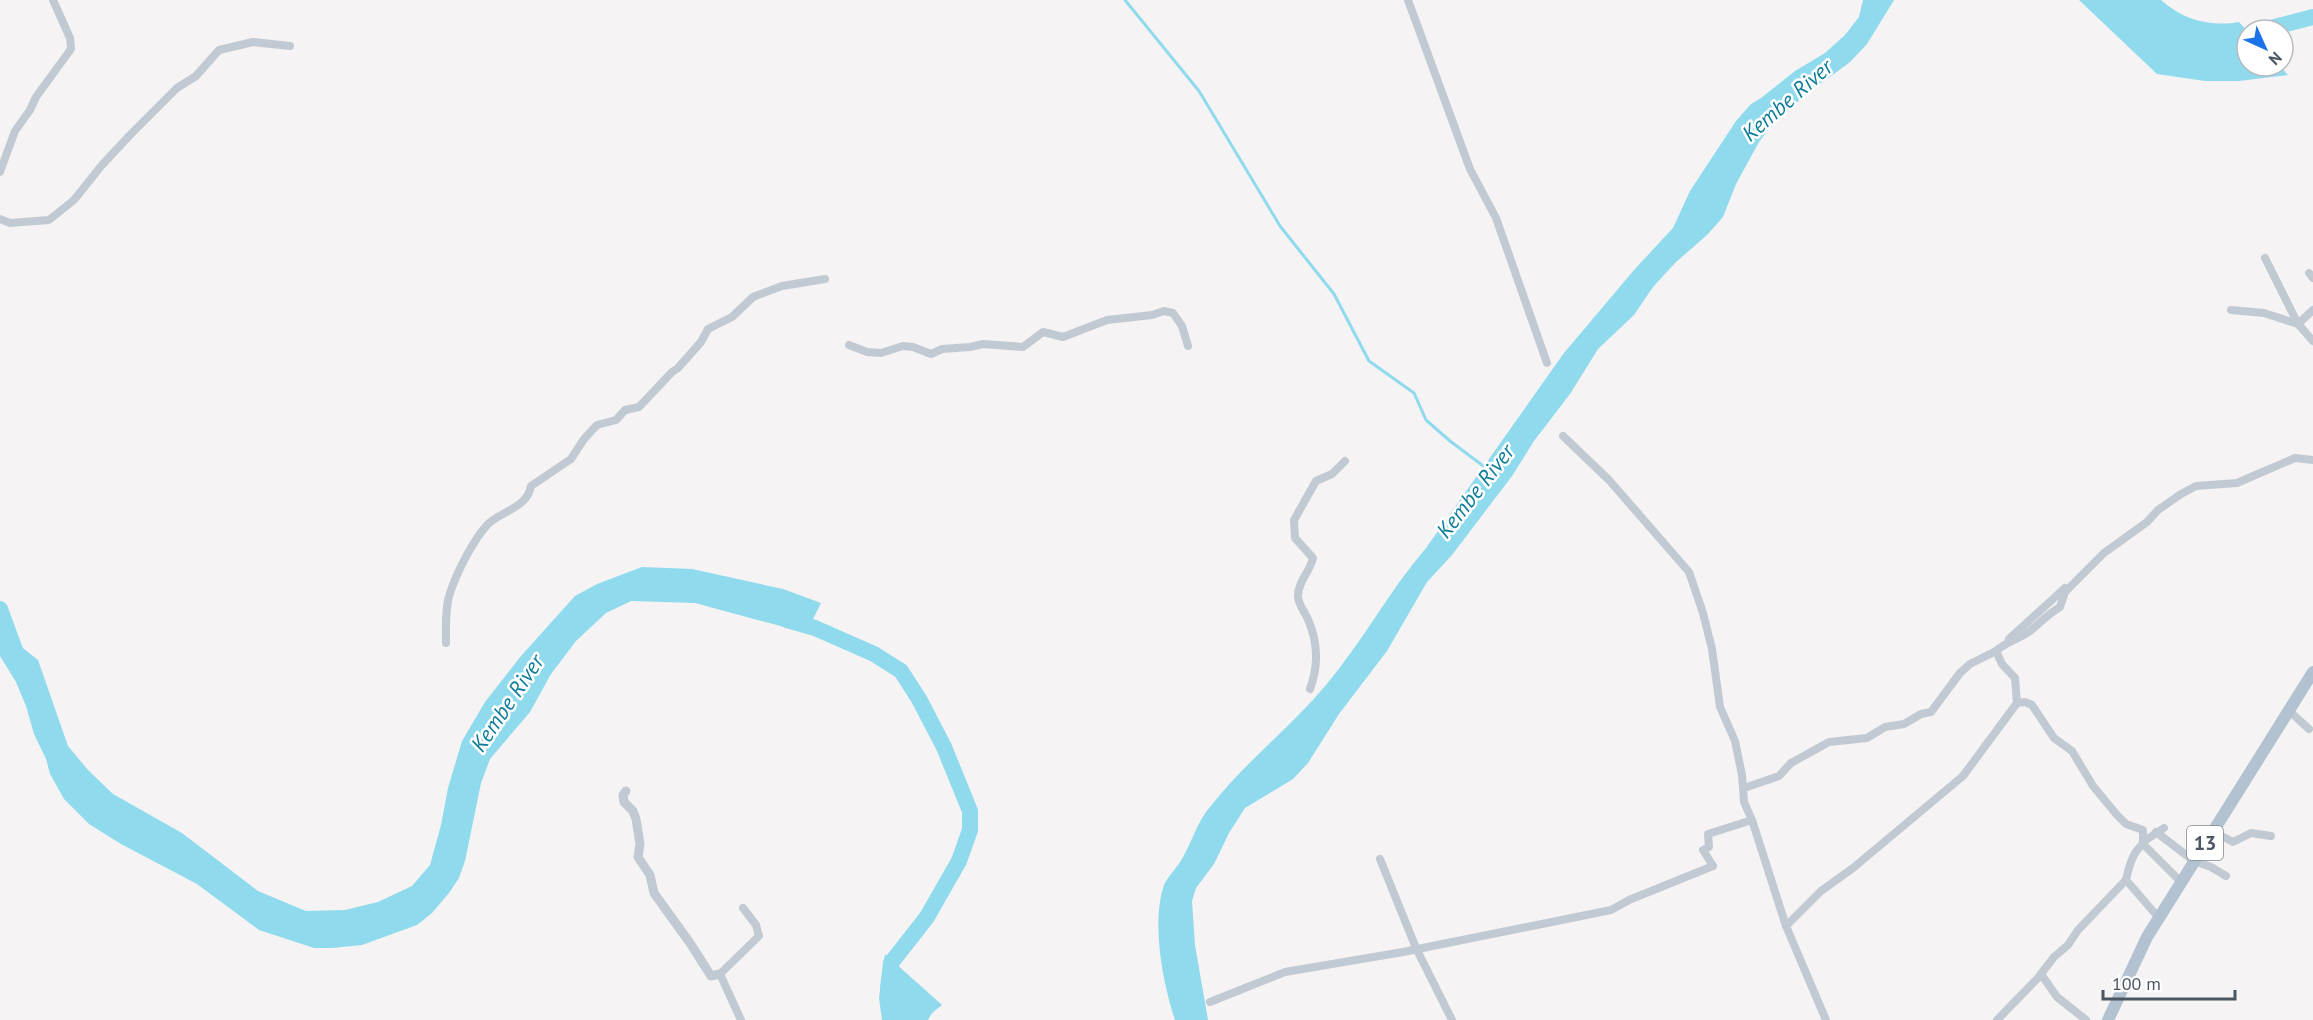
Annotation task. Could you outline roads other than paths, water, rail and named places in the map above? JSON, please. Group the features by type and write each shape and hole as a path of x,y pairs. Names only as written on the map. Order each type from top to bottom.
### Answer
{"main road":[{"name":"13","path":"2108,1020 2147,937 2313,672"}],"street":[{"path":"0,172 15,130 70,49 70,38 53,0"},
{"path":"1408,0 1470,169 1496,218 1547,363"},
{"path":"0,219 10,223 49,220 75,201 102,165 129,136 177,88 196,76 219,50 253,42 290,46"},
{"path":"2265,258 2298,324 2313,341"},
{"path":"446,643 450,594 473,544 488,525 507,511 518,507 529,496 531,486 571,459 584,439 597,425 616,420 625,410 639,407 701,342 708,329 732,317 753,297 782,286 825,279"},
{"path":"2231,310 2264,314 2298,324"},
{"path":"2298,324 2313,310"},
{"path":"849,345 867,352 881,353 903,346 931,354 942,349 983,344 1023,347 1043,333 1063,337 1107,320 1152,315 1164,311 1173,313 1182,326 1188,346"},
{"path":"1563,436 1609,480 1689,572 1712,649 1720,707 1735,741 1744,788 1744,802 1752,820 1786,926 1826,1020"},
{"path":"1744,788 1779,776 1791,763 1829,742 1867,738 1885,727 1904,724 1922,714 1931,712 1960,673 1970,664 2029,632 2060,607 2065,592 2104,553 2147,522 2158,510 2187,491 2196,486 2237,483 2295,458 2313,460"},
{"path":"1310,689 1316,672 1316,641 1298,600 1298,586 1310,570 1313,558 1295,538 1294,520 1316,481 1332,474 1345,461"},
{"path":"1786,926 1821,891 1963,776 2018,703 2015,678 2002,664 1996,651"},
{"path":"2018,703 2025,702 2032,705 2054,738 2072,751 2093,786 2117,815 2126,824 2143,830 2143,843 2181,882"},
{"path":"2288,710 2309,729"},
{"path":"626,791 623,795 624,802 633,811 636,819 640,844 638,857 650,875 654,893 711,976 720,974 759,936 756,926 743,908"},
{"path":"1210,1002 1285,972 1574,920 1611,910 1629,900 1713,866 1702,850 1709,847 1708,834 1752,820"},
{"path":"1997,1020 2126,880 2137,848 2164,828"},
{"path":"2212,831 2233,842 2251,833 2271,836"},
{"path":"2156,832 2194,861 2226,876"},
{"path":"1380,859 1416,948 1452,1020"},
{"path":"2126,880 2159,918"},
{"path":"720,974 741,1020"},
{"path":"2041,974 2056,997 2086,1020"}],"water":[{"path":"1863,0 1894,0 1867,44 1850,62 1812,88 1768,130 1736,184 1723,217 1707,235 1675,263 1653,287 1634,315 1598,349 1570,394 1534,441 1512,476 1452,555 1427,582 1387,651 1339,714 1308,763 1293,779 1245,808 1229,833 1214,864 1196,888 1192,901 1195,945 1208,1020 1175,1020 1166,989 1160,953 1160,900 1164,885 1182,859 1205,813 1238,775 1326,685 1564,353 1673,228 1690,191 1736,121 1751,104 1795,71 1825,53 1845,35 1859,17"},
{"path":"2079,0 2161,0 2178,13 2197,20 2207,23 2235,22 2235,78 2264,78 2205,81 2157,74"},
{"path":"642,567 692,569 783,589 821,603 806,633 695,603 631,601 606,613 576,641 551,674 530,712 490,759 481,783 465,861 459,878 449,893 432,913 417,925 362,945 314,948 259,930 197,884 121,844 89,824 64,799 50,774 16,682 0,656 0,630 38,660 68,746 88,770 113,794 182,833 258,891 306,911 345,910 378,902 412,886 430,865 448,788 462,741 485,702 521,656 575,596 597,584"},
{"path":"885,954 942,1005 932,1013 928,1020 882,1020 879,998"}],"waterway":[{"path":"1125,0 1199,91 1280,226 1334,294 1369,361 1414,393 1426,420 1486,468"},
{"path":"2295,22 2313,17"},
{"name":"Kembe River","path":"0,609 19,661"},
{"name":"Kembe River","path":"787,620 815,628 874,654 901,671 919,699 944,747 970,811 970,830 959,861 927,917 891,963 888,988 900,1003 903,1020"}]}
